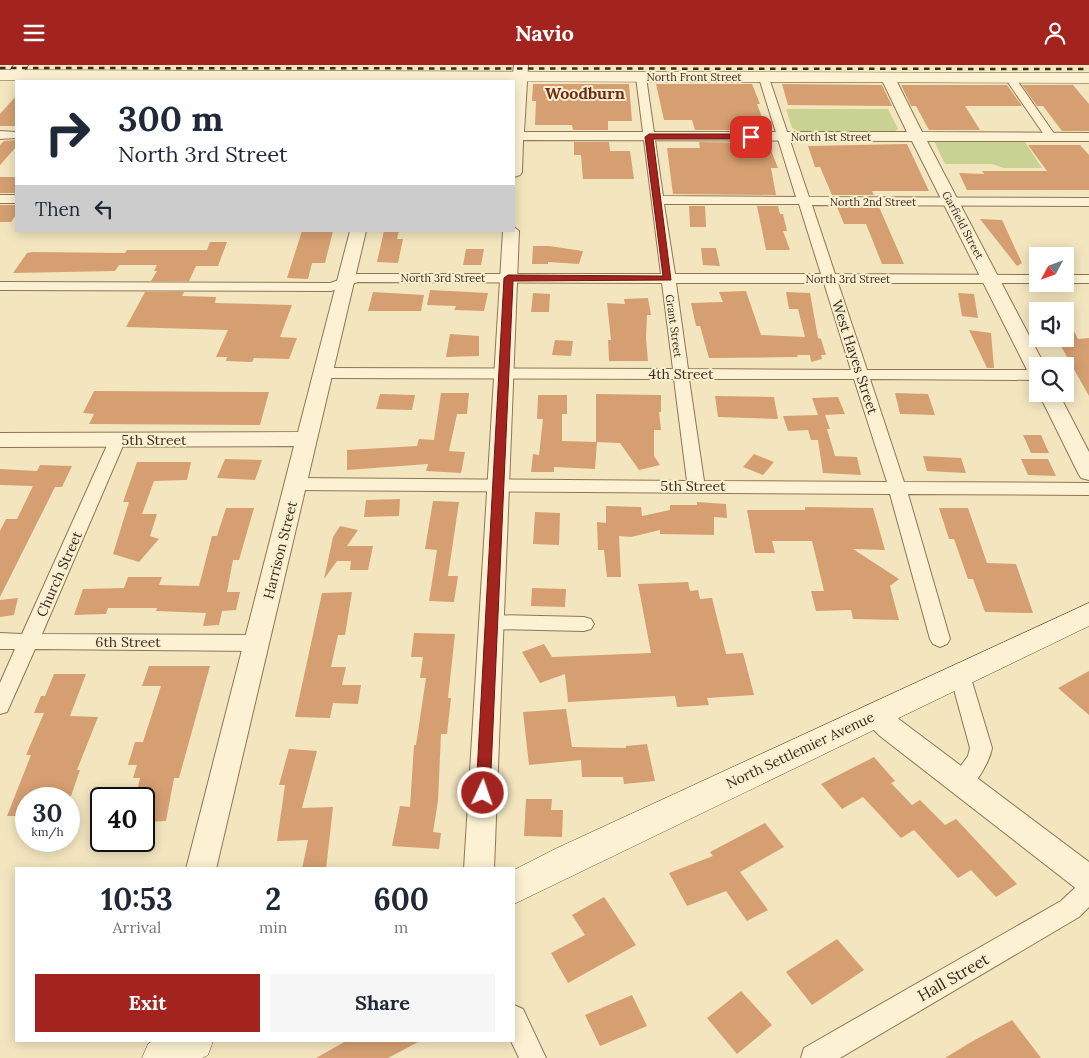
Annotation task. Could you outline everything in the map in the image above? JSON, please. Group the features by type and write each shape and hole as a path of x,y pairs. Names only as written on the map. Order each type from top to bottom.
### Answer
{"main road":[{"name":"North Front Street","path":"8,70 395,79 520,71 641,77 764,78 886,71 1010,78 1089,78"},
{"name":"North Settlemier Avenue","path":"515,887 568,860 1089,614"}],"street":[{"path":"515,136 520,71"},
{"name":"Garfield Street","path":"886,71 917,137 1030,357"},
{"name":"Grant Street","path":"641,77 696,486"},
{"name":"West Hayes Street","path":"764,78 897,487 940,639"},
{"path":"1010,78 1051,137"},
{"path":"0,135 15,135"},
{"name":"North 1st Street","path":"515,136 1089,137"},
{"path":"0,199 15,199"},
{"name":"North 2nd Street","path":"657,200 1089,202"},
{"name":"Harrison Street","path":"201,867 358,232"},
{"path":"479,867 511,232"},
{"name":"North 3rd Street","path":"0,286 332,287 357,278 1029,279"},
{"path":"1074,279 1089,279"},
{"name":"4th Street","path":"324,373 861,375 1029,373"},
{"path":"1053,402 1089,473"},
{"name":"5th Street","path":"0,440 308,439"},
{"name":"Church Street","path":"0,707 117,441"},
{"name":"5th Street","path":"297,484 1089,489"},
{"path":"491,622 584,624"},
{"name":"6th Street","path":"0,641 256,643"},
{"path":"960,675 981,748 977,763 960,782"},
{"path":"876,714 890,728 1089,880"},
{"name":"Hall Street","path":"814,1058 1070,909 1089,891"},
{"path":"515,1020 534,1058"}],"green space":[{"path":"786,109 888,109 898,129 895,131 798,131 792,128"},
{"path":"934,141 1025,142 1042,168 1004,168 992,164 945,164"}],"building":[{"path":"533,84 629,84 632,121 608,121 608,130 573,130 572,125 535,125 536,101 532,101"},
{"path":"656,84 752,84 760,104 757,104 765,125 762,125 764,130 695,130 692,120 664,120"},
{"path":"782,84 882,85 892,106 788,105"},
{"path":"901,85 1007,85 1022,106 965,106 980,130 929,130 916,106 911,106"},
{"path":"1022,85 1073,85 1089,104 1089,131 1062,131 1043,106 1037,106"},
{"path":"15,97 15,126 0,126 0,114"},
{"path":"15,140 15,148 0,165 0,145 4,141"},
{"path":"574,142 609,142 610,151 630,151 634,179 583,179 581,155 574,155"},
{"path":"699,142 768,143 778,168 771,168 776,195 673,194 667,148 700,148"},
{"path":"907,144 929,191 872,191 874,195 832,195 820,167 815,167 808,146"},
{"path":"1028,145 1080,145 1089,155 1089,190 967,190 959,173 984,174 982,171 1047,171"},
{"path":"0,177 15,177 15,193 0,193"},
{"path":"0,205 15,205 15,216 11,222 0,222"},
{"path":"689,206 705,206 706,227 690,227"},
{"path":"757,206 778,206 780,214 783,214 787,231 783,231 790,250 766,250"},
{"path":"837,207 879,207 904,264 882,264 866,224 844,224"},
{"path":"980,219 1002,220 1022,263 1017,266"},
{"path":"302,232 333,232 325,263 312,263 308,279 287,278"},
{"path":"384,232 399,232 397,239 403,239 398,263 377,262"},
{"path":"210,242 227,242 218,266 196,266 189,281 151,281 157,271 154,271 157,265 119,265 115,271 13,273 27,253 32,252 125,253 127,250 207,250"},
{"path":"533,246 549,246 583,251 579,264 548,262 548,264 532,264"},
{"path":"701,248 716,248 720,266 703,265"},
{"path":"466,249 484,249 481,265 463,265"},
{"path":"430,290 488,293 484,311 454,310 456,306 427,305"},
{"path":"746,291 761,335 805,337 798,309 789,309 786,292 810,293 818,338 821,339 826,355 821,355 822,359 811,362 810,355 797,355 798,357 709,358 700,326 696,326 691,303 723,302 719,292"},
{"path":"145,292 184,292 182,296 216,297 215,303 292,305 280,337 297,338 289,359 254,358 252,362 226,361 227,357 216,357 228,330 126,327"},
{"path":"373,292 424,295 421,311 368,311"},
{"path":"533,293 550,294 549,312 531,312"},
{"path":"958,293 974,294 978,318 962,316"},
{"path":"648,298 651,315 647,315 648,361 609,361 608,340 611,340 607,303 625,304 624,299"},
{"path":"969,330 991,333 994,368 987,368"},
{"path":"1074,331 1078,339 1089,338 1089,396 1074,369 1074,357 1067,357 1061,347 1074,347"},
{"path":"450,334 479,336 479,356 446,357"},
{"path":"555,340 573,341 571,356 552,355"},
{"path":"94,391 269,392 260,425 89,424 94,414 83,413"},
{"path":"441,393 469,393 467,414 457,414 449,451 465,452 461,473 426,471 428,464 347,470 347,450 417,446 419,439 434,440"},
{"path":"895,393 928,394 935,415 900,414"},
{"path":"380,394 415,395 412,410 376,409"},
{"path":"596,394 661,395 661,412 659,412 661,430 654,430 654,456 660,465 639,470 620,443 596,442"},
{"path":"538,395 567,395 567,414 562,414 562,441 597,442 595,469 554,467 554,472 531,472 533,454 539,455 543,419 537,419"},
{"path":"715,396 774,397 778,419 718,417"},
{"path":"838,397 845,414 825,415 830,429 827,429 835,456 857,457 861,475 823,473 818,440 811,440 808,430 788,431 783,416 818,415 812,398"},
{"path":"1023,435 1041,435 1049,453 1031,453"},
{"path":"754,454 774,462 763,475 743,467"},
{"path":"923,456 961,458 966,473 927,471"},
{"path":"225,459 262,460 255,480 217,478"},
{"path":"1021,459 1048,459 1056,476 1028,475"},
{"path":"137,462 191,462 187,480 154,481 142,514 157,514 150,536 159,539 139,562 113,554 129,502 123,502"},
{"path":"40,465 72,466 62,487 55,487 0,597 0,531 6,519 17,519 33,486 0,485 0,469 37,471"},
{"path":"400,499 399,516 364,517 366,500"},
{"path":"433,501 459,502 448,576 458,576 454,602 429,601 437,550 425,549"},
{"path":"697,502 726,504 727,518 714,517 714,535 660,534 660,530 631,537 619,536 621,577 607,577 604,550 598,550 597,522 606,523 606,506 641,507 642,516 670,510 670,505 697,505"},
{"path":"805,507 873,508 885,550 853,549 899,579 890,586 899,620 853,619 851,610 816,611 811,591 824,591 812,541 772,541 775,553 755,553 747,510 805,510"},
{"path":"226,508 254,508 239,560 233,560 227,592 240,592 236,610 222,611 219,625 203,626 206,613 156,611 157,608 108,608 106,614 74,615 83,589 124,588 128,577 162,577 159,585 199,586 212,536 217,536"},
{"path":"939,508 968,508 987,563 1016,564 1033,613 985,612 973,579 968,579 954,539 949,539"},
{"path":"535,512 560,513 559,545 533,544"},
{"path":"340,526 358,530 347,546 373,546 368,570 350,570 351,561 337,561 324,579 333,537"},
{"path":"688,582 690,591 698,590 700,599 712,598 726,654 743,653 754,695 707,698 709,705 677,707 675,696 568,702 565,674 540,683 522,652 544,644 552,657 651,653 638,584"},
{"path":"532,588 566,589 565,607 531,606"},
{"path":"352,592 345,635 338,635 331,667 346,667 342,685 361,685 358,704 333,703 330,718 295,717 322,593"},
{"path":"18,598 14,615 0,617 0,600"},
{"path":"414,633 455,634 448,698 451,698 447,734 441,734 438,801 433,832 441,833 439,849 392,846 400,806 410,807 414,745 416,745 426,678 420,678 423,657 411,657"},
{"path":"149,666 210,666 179,778 174,778 166,821 155,822 155,787 138,787 140,778 133,778 137,765 128,765 135,742 143,742 161,686 142,686"},
{"path":"1089,671 1089,715 1058,688"},
{"path":"54,674 86,674 70,716 98,717 77,770 80,770 74,787 18,787 31,755 26,755 44,713 34,713 41,696 45,696"},
{"path":"566,709 572,747 626,748 626,746 647,744 655,781 624,784 623,777 582,777 581,760 529,765 523,712"},
{"path":"289,749 317,751 302,808 333,807 326,867 302,867 308,840 277,841 285,785 279,785"},
{"path":"874,757 895,781 891,783 912,805 920,800 945,825 956,819 1017,884 996,897 971,870 958,878 914,830 901,838 863,797 842,809 821,784"},
{"path":"15,796 15,816 7,816"},
{"path":"526,799 552,799 551,810 563,810 562,837 524,836"},
{"path":"765,823 784,847 740,872 768,910 747,921 726,891 687,906 669,873 713,856 710,852"},
{"path":"604,897 636,945 568,983 551,953 585,935 572,915"},
{"path":"837,939 864,970 812,1005 786,972"},
{"path":"741,991 772,1025 737,1054 707,1018"},
{"path":"632,995 647,1026 600,1046 585,1015"},
{"path":"1012,1020 1041,1058 945,1058 971,1042"},
{"path":"344,1042 418,1042 388,1058 316,1058"}],"railway":[{"path":"0,68 1089,69"}],"district":[{"name":"Woodburn","path":"585,93"}],"route":[{"path":"483,793 508,278 668,279 649,137 751,137"}]}
